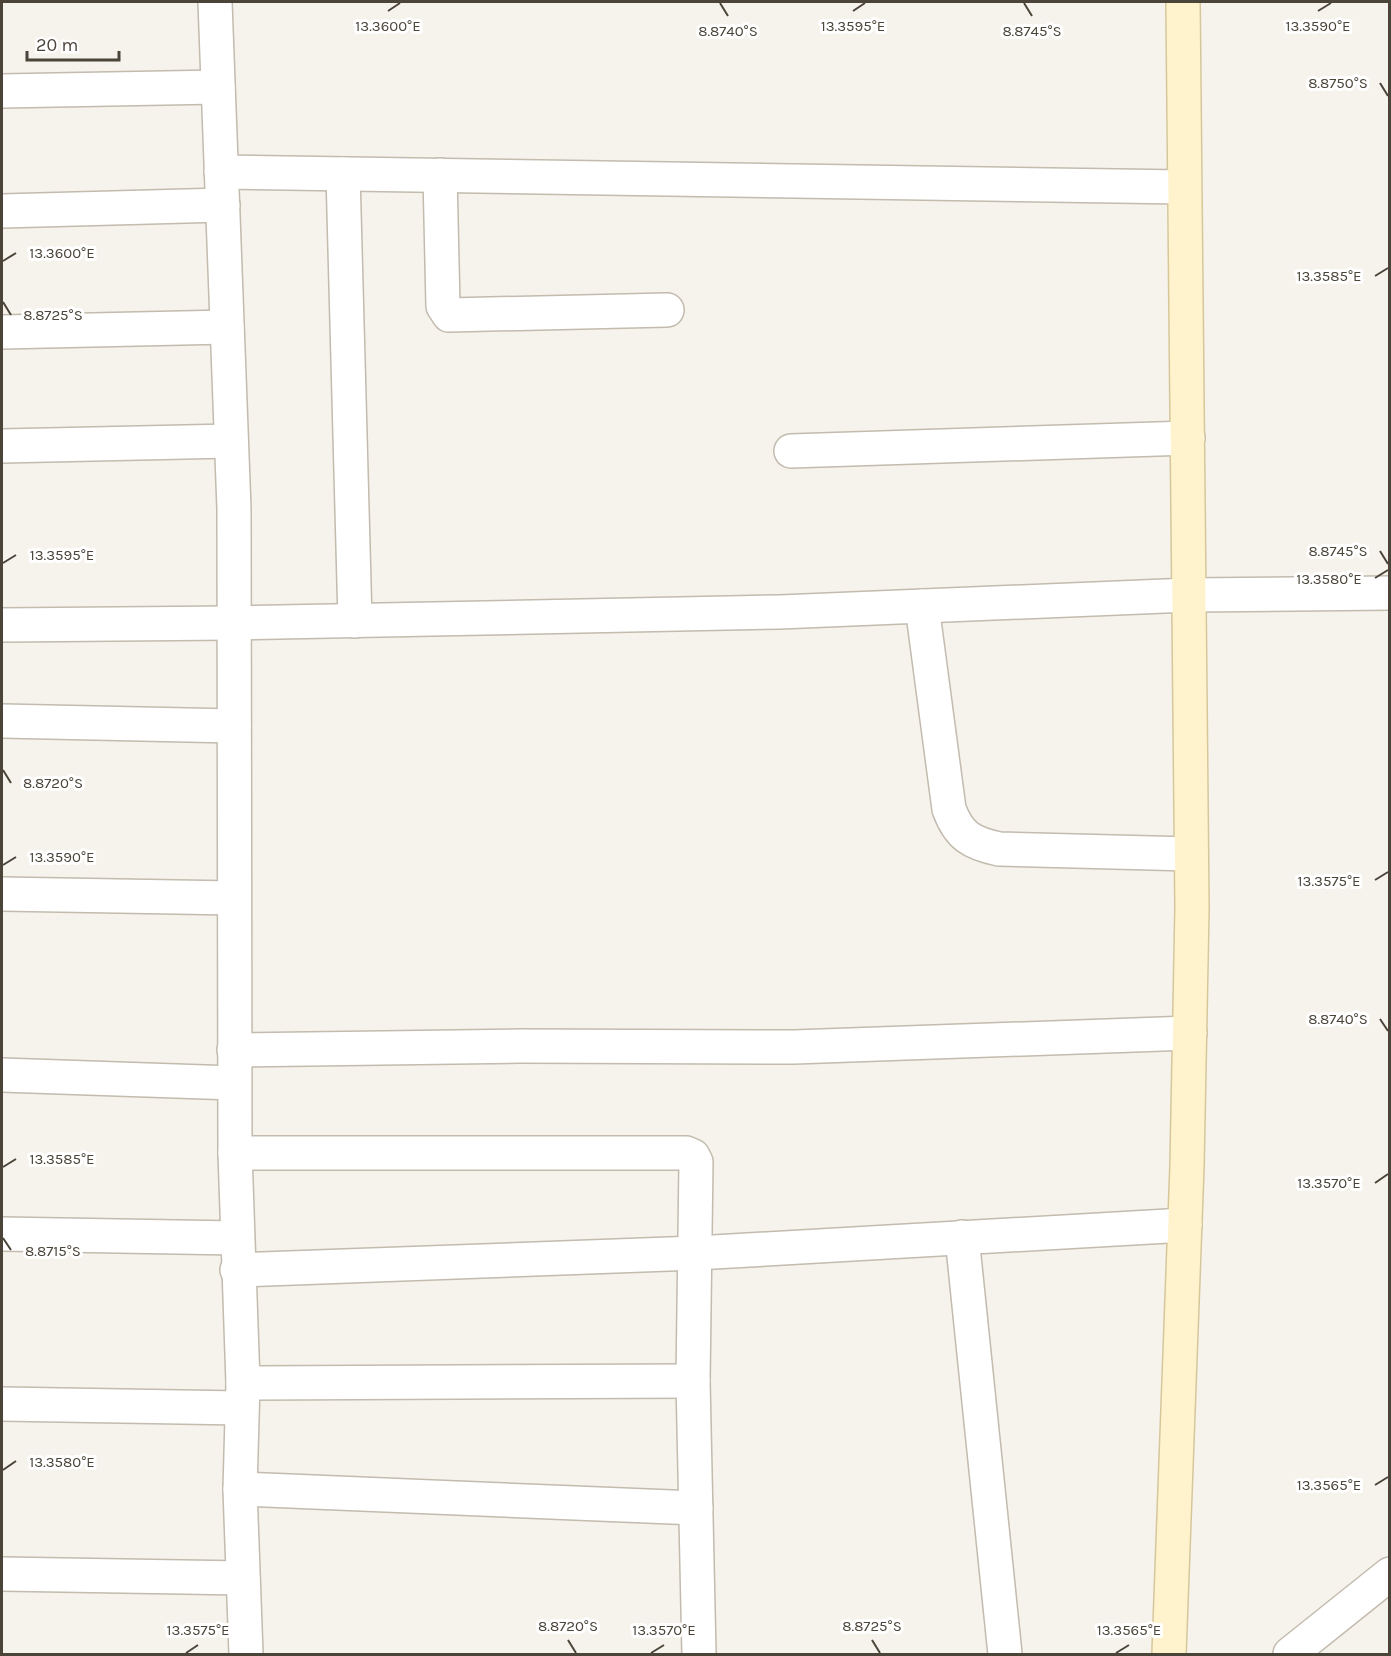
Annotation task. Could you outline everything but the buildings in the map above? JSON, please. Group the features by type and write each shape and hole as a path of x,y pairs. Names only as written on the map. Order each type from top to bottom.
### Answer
{"street":[{"path":"215,2 231,441 234,1083 236,1238 242,1396 240,1489 246,1654"},
{"path":"1169,1654 1190,1033 1191,854 1183,2"},
{"path":"2,91 218,87"},
{"path":"221,172 1184,188"},
{"path":"343,174 355,621"},
{"path":"440,175 443,306 448,315 667,310"},
{"path":"2,211 223,205"},
{"path":"2,333 227,327"},
{"path":"791,451 1188,438"},
{"path":"2,446 231,441"},
{"path":"2,625 355,621 780,612 1189,595 1389,593"},
{"path":"922,606 949,809 956,827 977,844 999,849 1191,854"},
{"path":"2,721 234,726"},
{"path":"2,894 234,898"},
{"path":"234,1050 520,1046 794,1047 1190,1033"},
{"path":"2,1075 234,1083"},
{"path":"235,1153 686,1153 693,1156 696,1162 693,1381 699,1654"},
{"path":"237,1270 696,1253 1185,1226"},
{"path":"2,1234 236,1238"},
{"path":"962,1237 1005,1654"},
{"path":"2,1404 693,1381"},
{"path":"240,1489 696,1508"},
{"path":"2,1574 243,1578"},
{"path":"1290,1654 1389,1574"}]}
